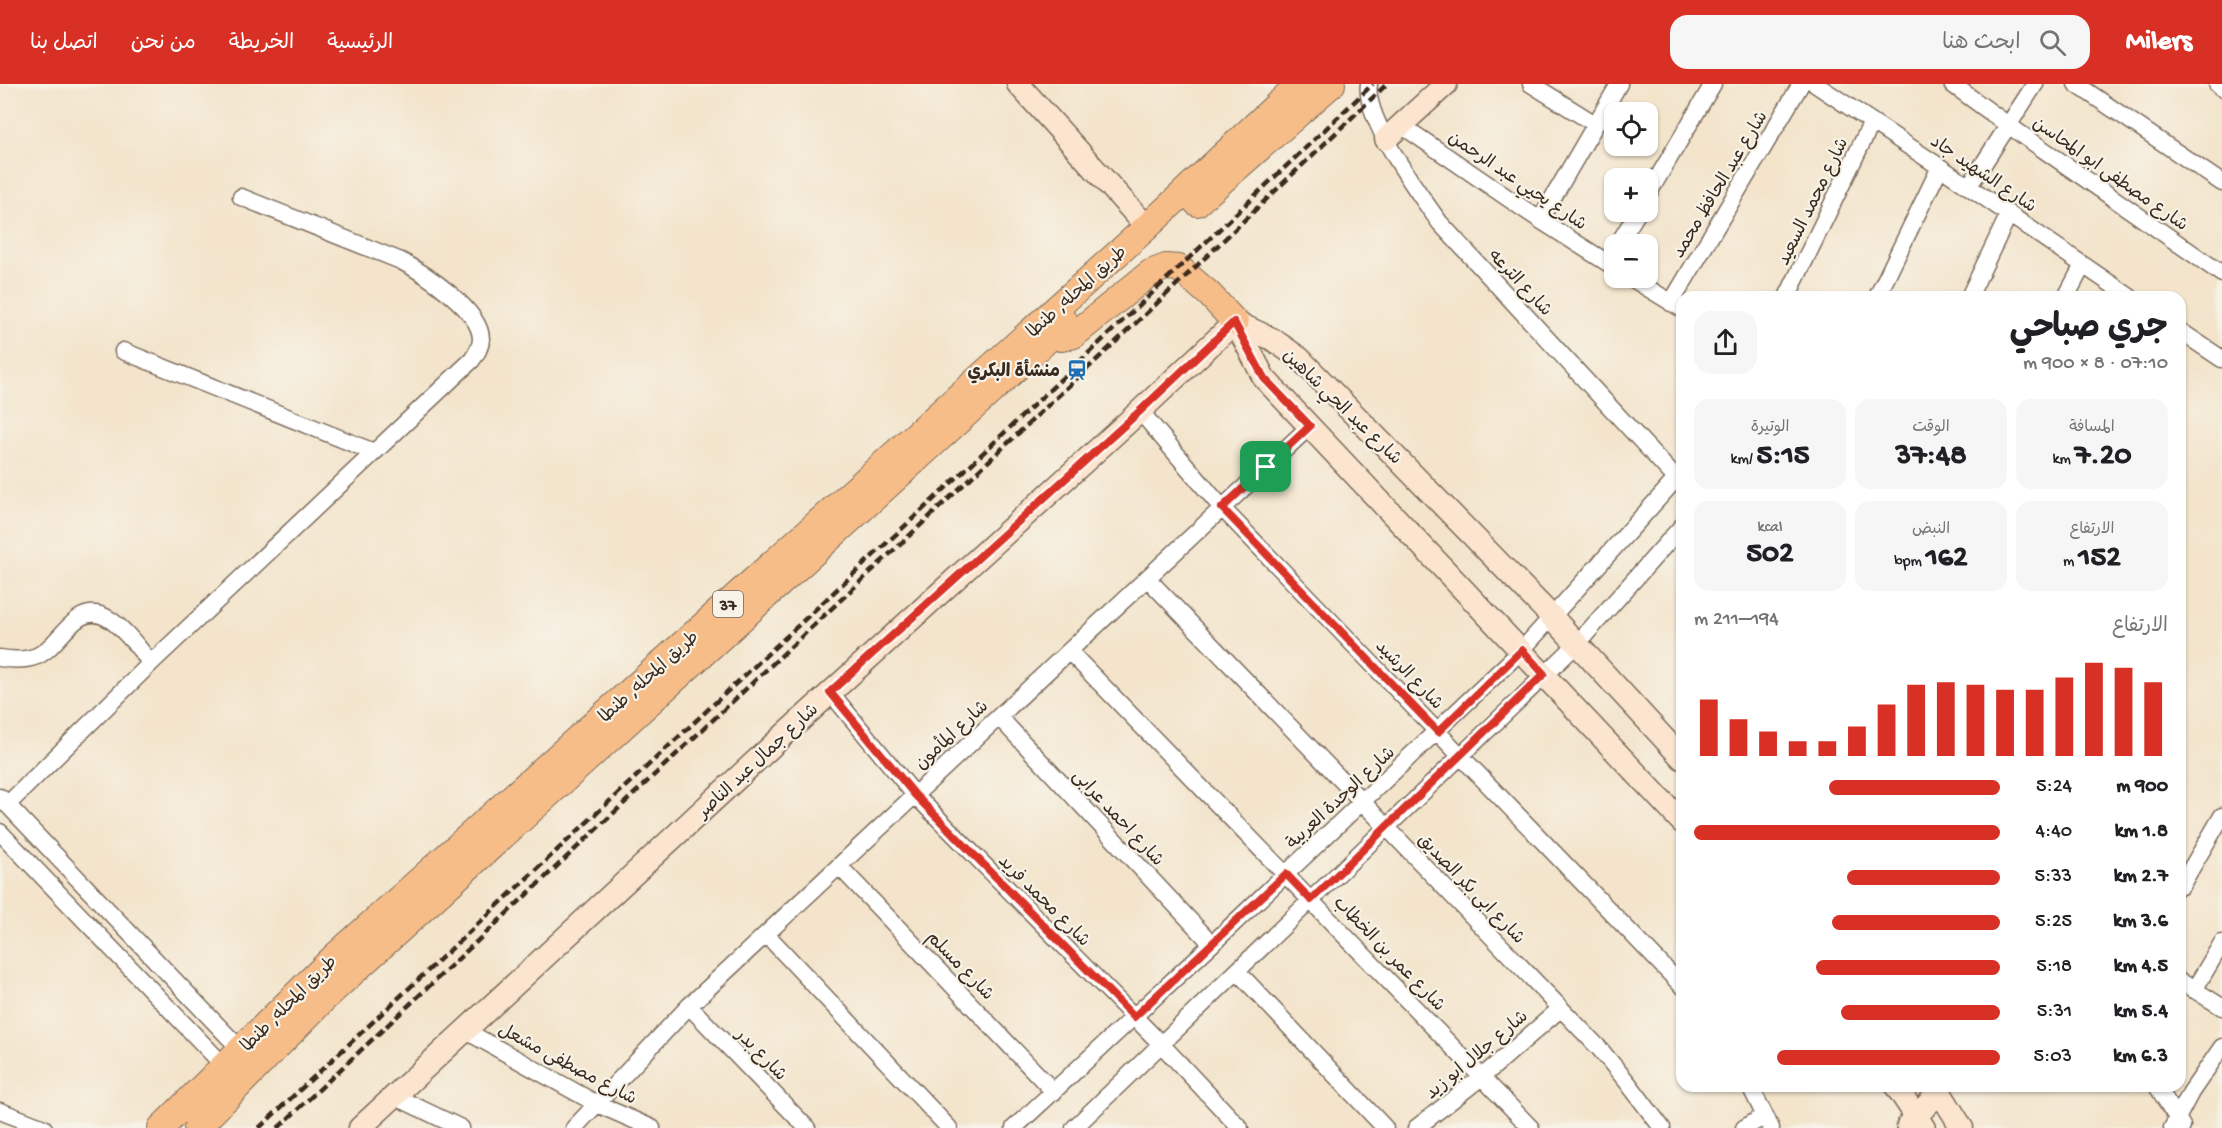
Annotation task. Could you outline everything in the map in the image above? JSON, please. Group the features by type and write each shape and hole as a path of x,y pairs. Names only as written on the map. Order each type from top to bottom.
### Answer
{"main road":[{"name":"طريق المحله, طنطا","path":"161,1128 333,958 1147,227 1299,84"},
{"name":"طريق المحله, طنطا","path":"197,1128 326,998 1157,238 1332,84"},
{"path":"1054,334 1061,338 1074,335 1150,273 1166,267 1179,268 1209,294 1234,322"}],"street":[{"path":"1018,84 1147,227"},
{"name":"شارع الترعه","path":"1369,84 1368,94 1371,104 1393,132 1408,178 1440,223 1676,479"},
{"path":"1393,132 1446,84"},
{"path":"1531,84 1595,124"},
{"path":"1540,220 1619,84"},
{"path":"1658,177 1713,84"},
{"name":"شارع عبد الحافظ محمد","path":"1684,291 1800,84"},
{"name":"شارع الشهيد جاد","path":"1815,84 1940,166 2121,291"},
{"name":"شارع مصطفى ابو المحاسن","path":"1952,84 2222,274"},
{"path":"1969,186 2035,84"},
{"path":"2076,84 2222,183"},
{"path":"2217,84 2222,87"},
{"name":"شارع محمد السعيد","path":"1790,291 1872,122"},
{"name":"شارع يحيي عبد الرحمن","path":"1393,132 1604,256"},
{"path":"1880,291 1940,166"},
{"path":"233,1058 4,801 472,360 479,351 482,338 477,324 465,308 419,270 241,197"},
{"path":"1972,291 2009,214"},
{"path":"2069,291 2083,265"},
{"path":"1647,288 1676,306"},
{"name":"شارع جمال عبد الناصر","path":"360,1128 830,692 1140,411 1234,322"},
{"name":"شارع عبد الحي شاهين","path":"1234,322 1264,378 1676,816"},
{"name":"شارع عبد الحي شاهين","path":"1234,322 1272,339 1299,358 1553,618 1676,751"},
{"path":"2186,335 2222,359"},
{"path":"123,351 374,452"},
{"name":"شارع الرشيد","path":"1140,411 1222,508 1676,980"},
{"name":"شارع المأمون","path":"574,1128 689,1006 1310,426"},
{"name":"شارع الوحدة العربية","path":"1014,1128 1438,732 1553,618 1676,485"},
{"path":"1074,1128 1577,644 1676,533"},
{"name":"شارع ابى بكر الصديق","path":"1147,578 1621,1074 1662,1128"},
{"path":"0,658 14,660 36,657 43,653 72,623 80,617 92,614 112,621 152,663"},
{"name":"شارع عمر بن الخطاب","path":"1069,651 1531,1128"},
{"name":"شارع محمد فريد","path":"830,692 915,795 1161,1044 1240,1128"},
{"name":"شارع احمد عرابى","path":"999,717 1212,944"},
{"path":"2186,877 2222,816"},
{"path":"0,832 233,1058"},
{"name":"شارع مسلم","path":"839,866 1054,1092"},
{"path":"766,934 949,1128"},
{"path":"2222,943 2187,985 2222,1007"},
{"path":"1237,971 1385,1128"},
{"name":"شارع بدر","path":"689,1006 807,1128"},
{"name":"شارع جلال ابو زيد","path":"1416,1128 1482,1076 1560,1009"},
{"name":"شارع مصطفى مشعل","path":"466,1031 597,1104 652,1128"},
{"path":"2178,1125 2191,1092 2222,1047"},
{"path":"1744,1128 1768,1122 1753,1092"},
{"path":"1899,1092 1915,1124"},
{"path":"1915,1124 1936,1092"},
{"path":"1940,1092 1962,1128"},
{"path":"2160,1092 2178,1125"},
{"path":"394,1096 461,1128"},
{"path":"0,1111 44,1128"}],"railway":[{"path":"259,1128 965,470 1373,84"},
{"path":"278,1128 1187,275 1387,84"}],"place":[{"name":"منشأة البكري","path":"1077,370"}],"route":[{"path":"1234,322 1264,378 1310,426 1266,467 1222,508 1438,732 1522,650 1544,674 1311,900 1286,874 1134,1017 915,795 830,692 1140,411 1234,322"}]}
